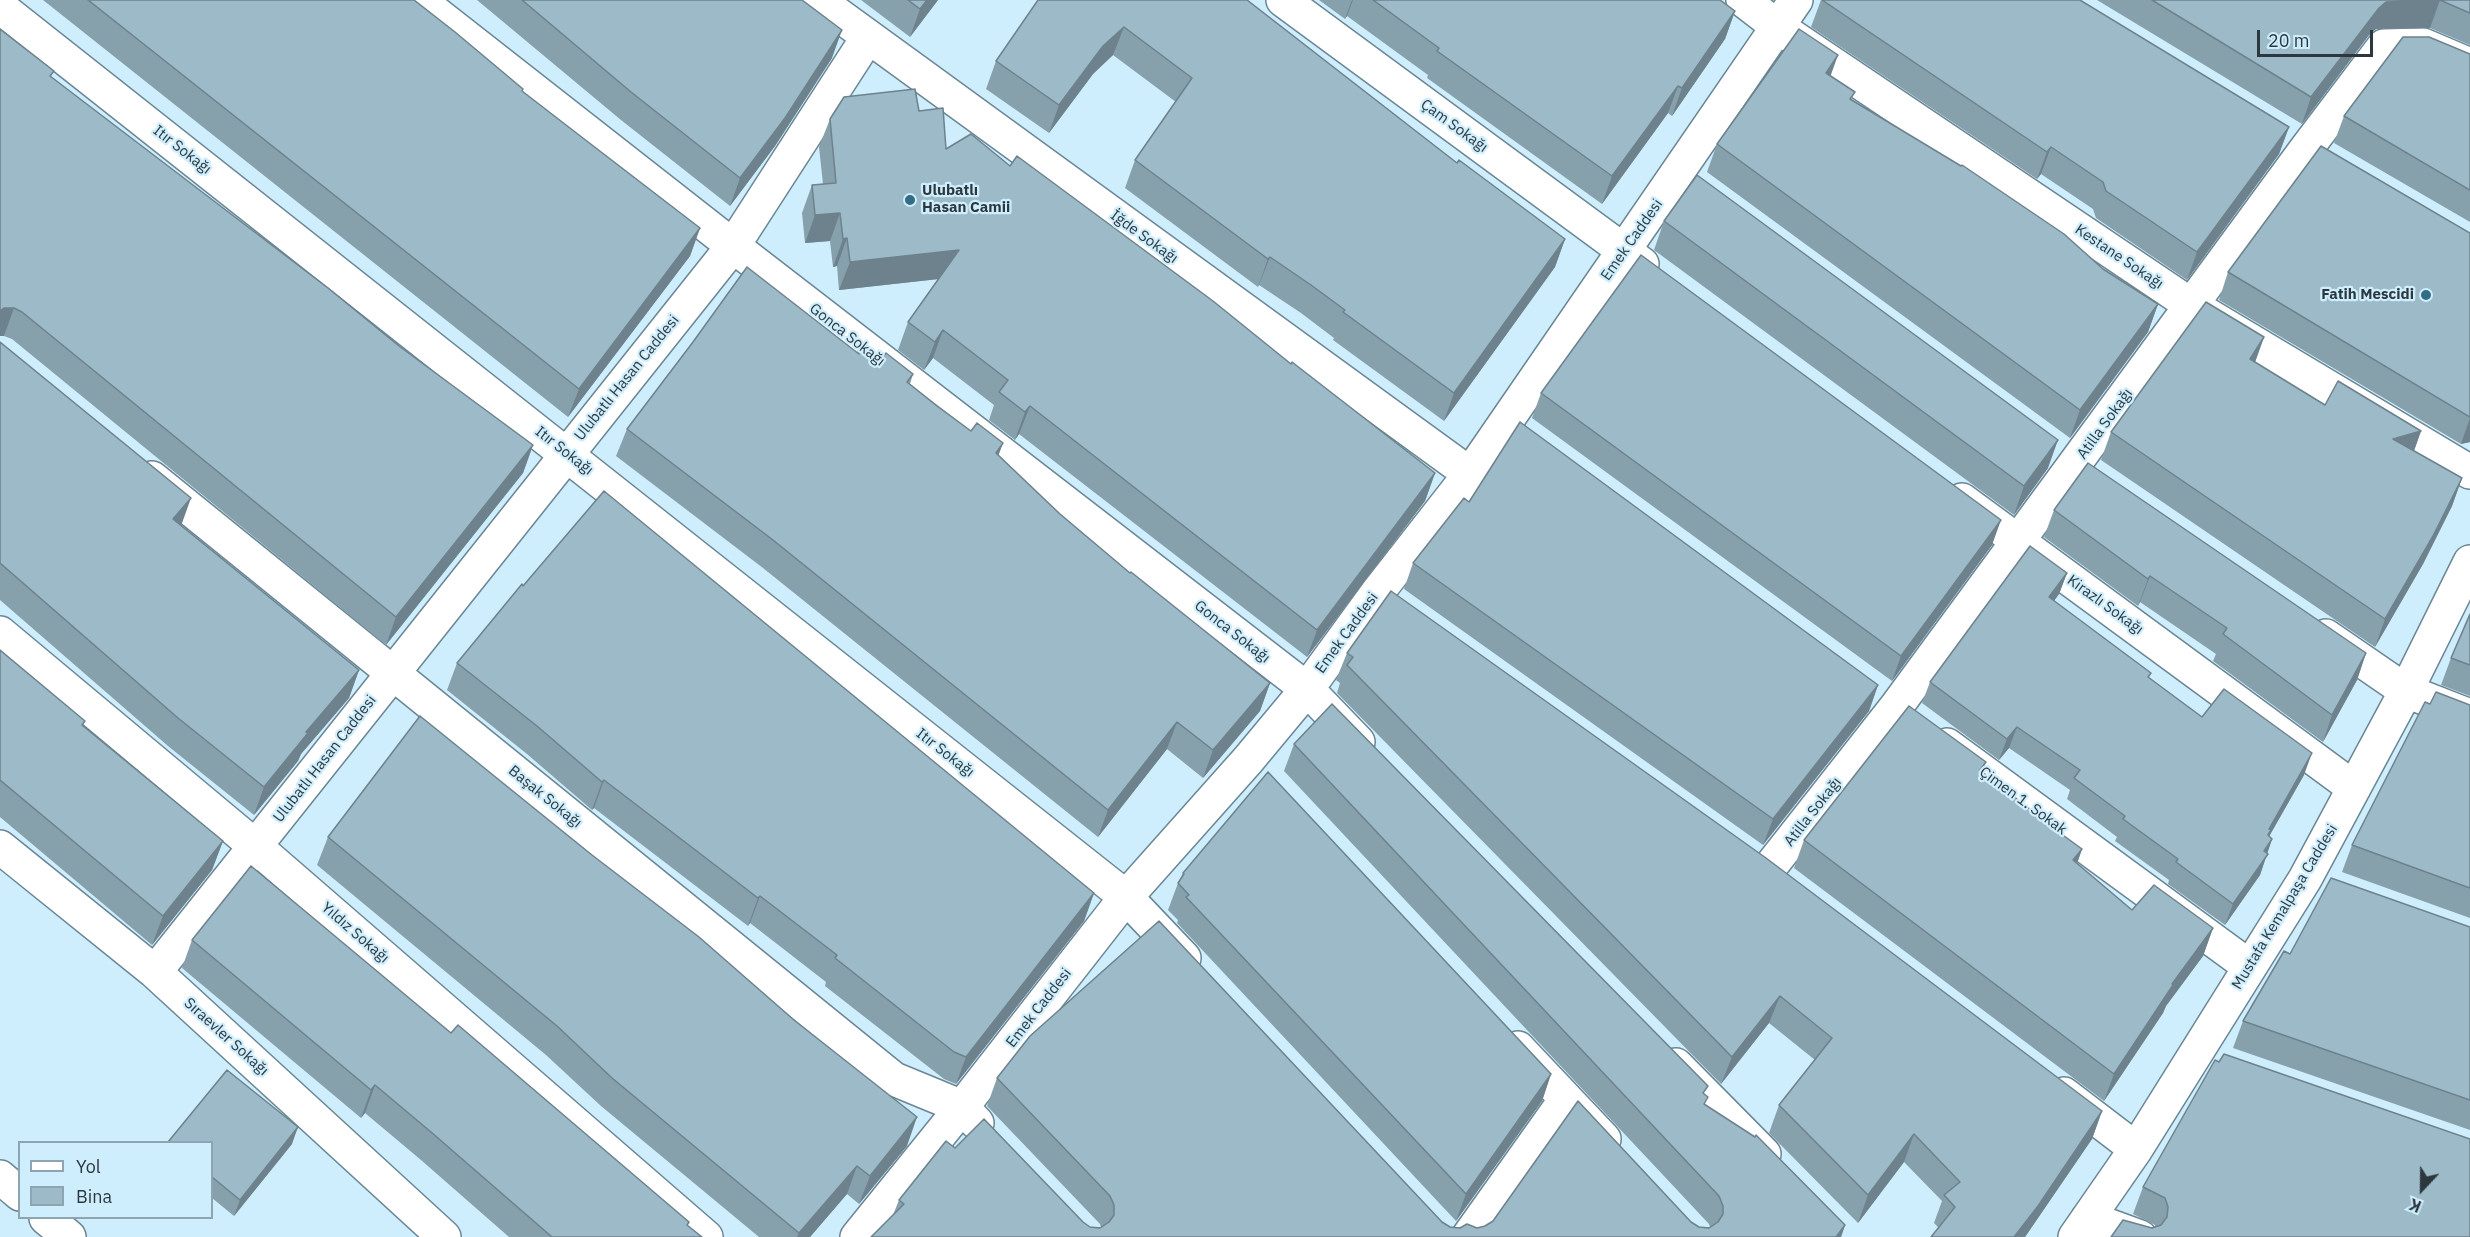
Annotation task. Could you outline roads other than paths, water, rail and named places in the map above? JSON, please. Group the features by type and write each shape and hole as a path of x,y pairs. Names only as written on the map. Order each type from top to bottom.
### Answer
{"street":[{"name":"Gonca Sokağı","path":"419,0 733,246 1307,689 1382,766"},
{"name":"İğde Sokağı","path":"818,0 1470,474"},
{"name":"Çam Sokağı","path":"1283,0 1624,251"},
{"name":"Kestane Sokağı","path":"1743,0 1778,27 2191,305 2470,472"},
{"name":"Emek Caddesi","path":"858,1237 1126,897 1256,769 1307,689 1377,593 1470,474 1516,428 1624,251 1687,181 1796,0"},
{"name":"Itır Sokağı","path":"0,8 1126,897 1208,984"},
{"name":"Ulubatlı Hasan Caddesi","path":"155,972 733,246 868,36"},
{"name":"Atilla Sokağı","path":"1739,851 1777,878 1886,700 2018,542 2085,472 2191,305 2384,46 2423,45 2470,65"},
{"path":"1624,251 1663,279"},
{"path":"2047,444 2085,472"},
{"name":"Başak Sokağı","path":"128,458 392,674 894,1078 962,1107 995,1142"},
{"name":"Kirazlı Sokağı","path":"1942,485 2354,788"},
{"name":"Mustafa Kemalpaşa Caddesi","path":"2081,1227 2136,1149 2305,879 2406,691 2470,562"},
{"path":"1377,593 1406,614"},
{"path":"2299,618 2406,691 2470,716"},
{"name":"Yıldız Sokağı","path":"0,633 255,846 706,1237"},
{"name":"Çimen 1. Sokak","path":"1886,700 2250,967"},
{"name":"Sıraevler Sokağı","path":"0,847 155,972 444,1237"},
{"path":"2305,879 2338,891"},
{"path":"1501,1030 1623,1160"},
{"path":"1652,1040 1786,1177"},
{"path":"2195,1055 2228,1067"},
{"path":"2042,1078 2136,1149"},
{"path":"1468,1237 1566,1099"},
{"path":"0,1177 18,1192"},
{"path":"47,1219 69,1237"},
{"path":"2081,1227 2140,1237"}],"place":[{"name":"Ulubatlı Hasan Camii","path":"910,200"},
{"name":"Fatih Mescidi","path":"2426,295"}]}
